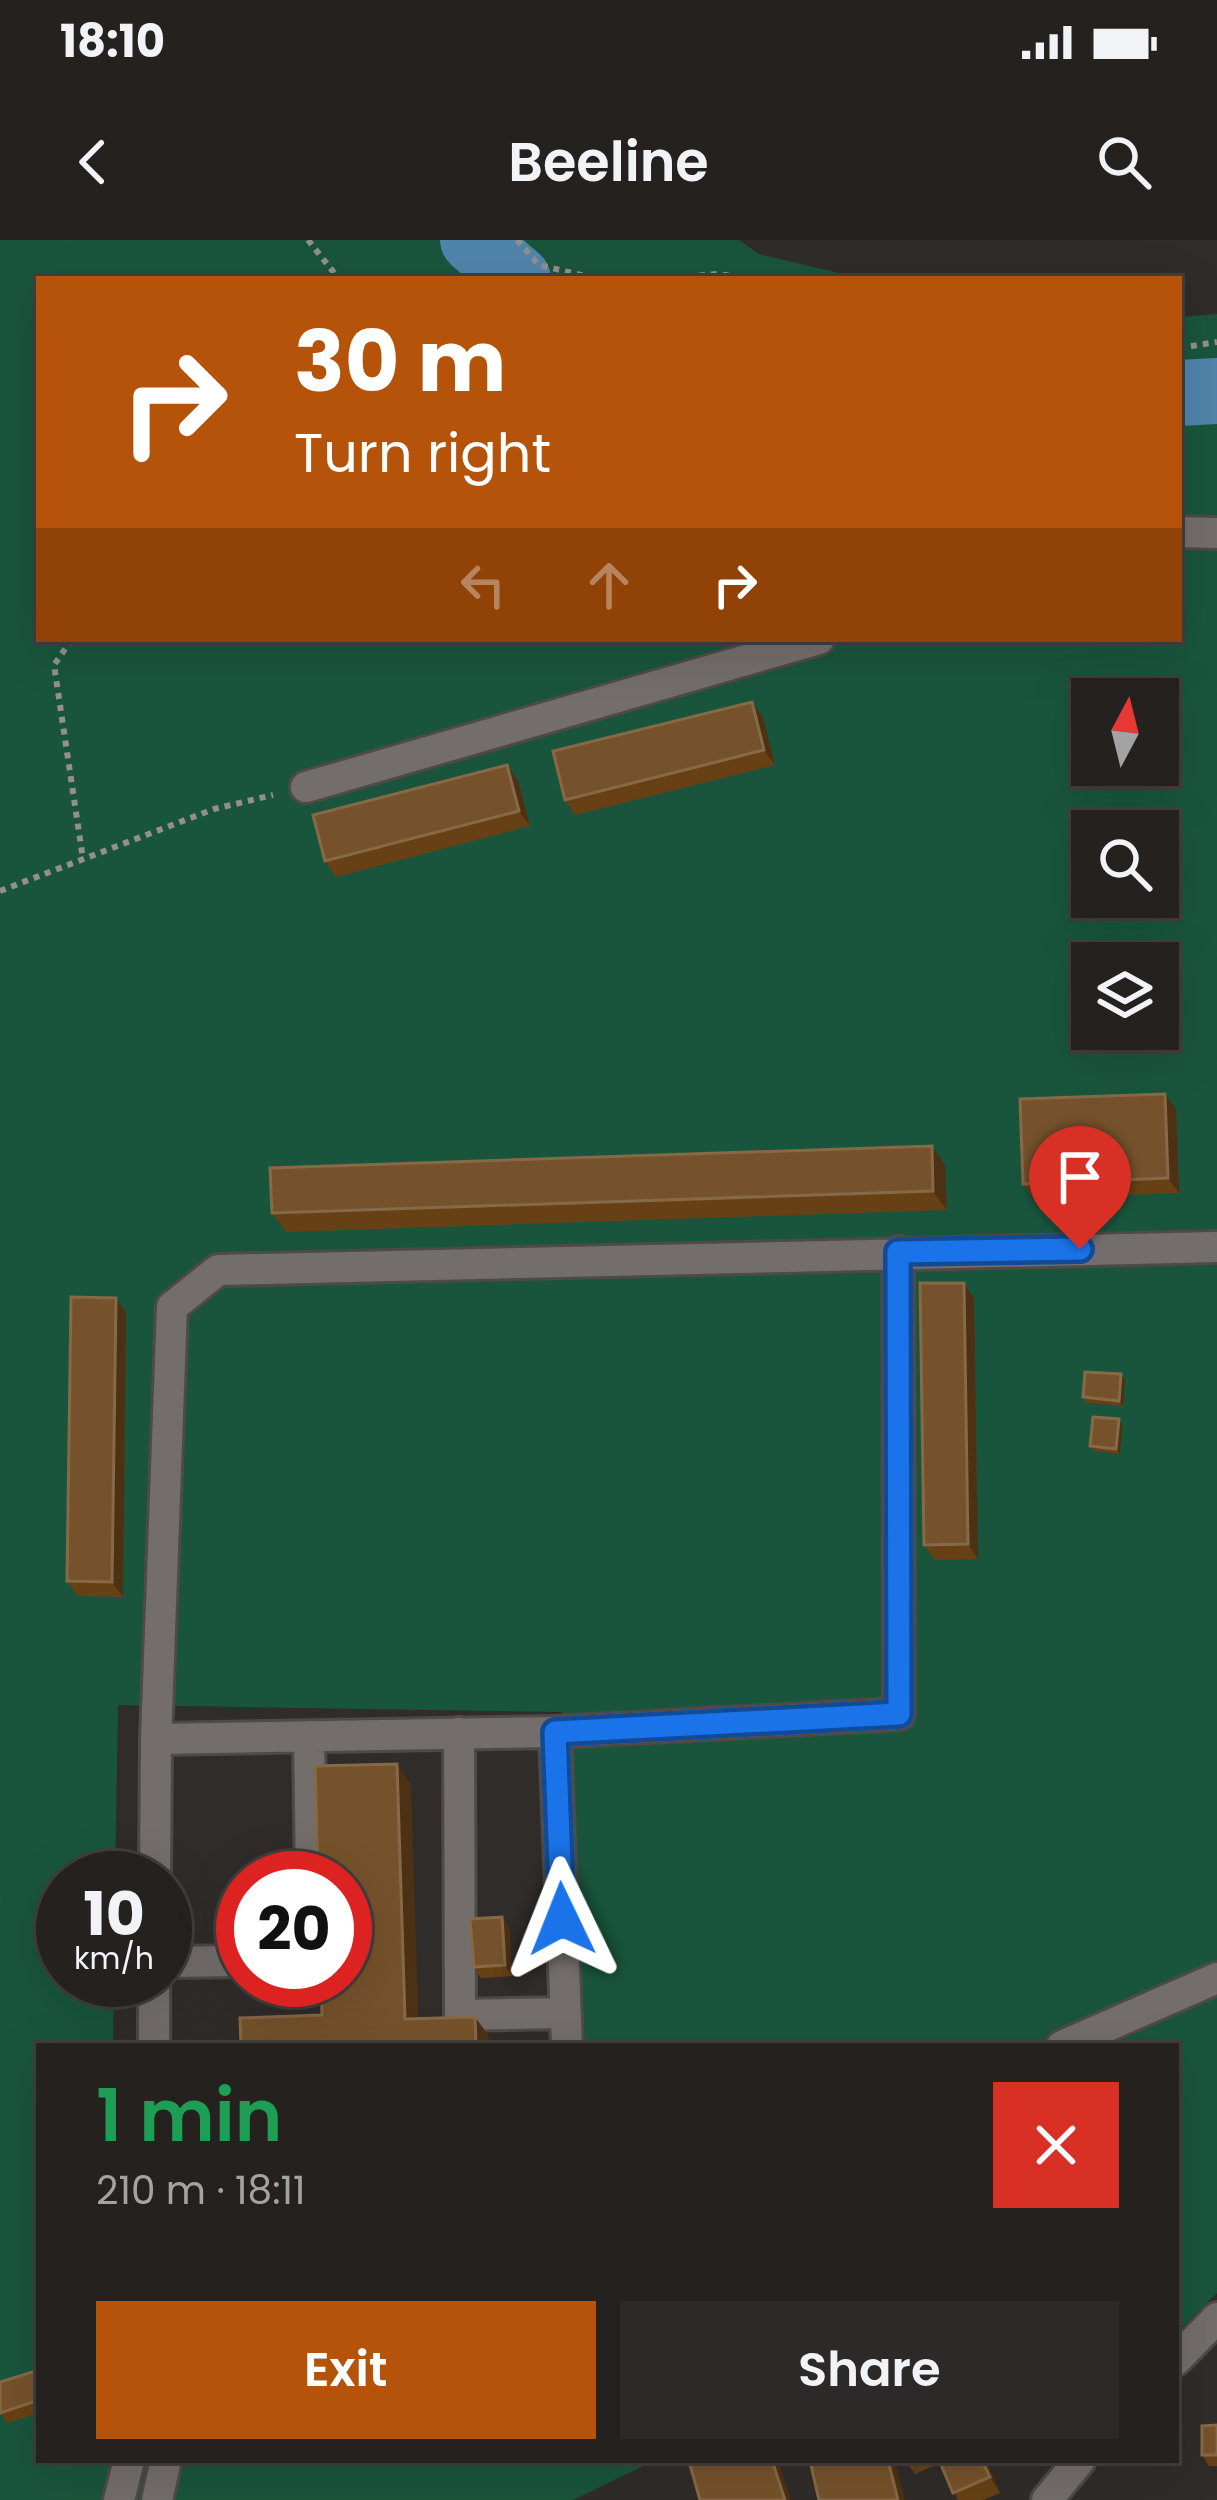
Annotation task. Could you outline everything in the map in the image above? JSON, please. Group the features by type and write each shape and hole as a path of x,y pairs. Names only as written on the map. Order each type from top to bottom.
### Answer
{"street":[{"path":"1182,532 1217,533"},
{"path":"306,787 809,642"},
{"path":"155,1851 172,1307 218,1270 1217,1246"},
{"path":"156,1739 555,1732 899,1714 898,1252"},
{"path":"555,1732 567,2043"},
{"path":"459,1733 460,2014 565,2013"},
{"path":"308,1736 310,1851"},
{"path":"1069,2043 1217,1978"},
{"path":"154,2007 154,2043"},
{"path":"1179,2357 1217,2318"},
{"path":"119,2500 128,2463"},
{"path":"157,2500 165,2463"},
{"path":"1047,2500 1078,2463"}],"path":[{"path":"308,240 337,276"},
{"path":"517,240 539,265 585,276"},
{"path":"691,276 732,276"},
{"path":"1182,348 1217,342"},
{"path":"70,642 54,665 83,860"},
{"path":"0,891 214,809 306,787"}],"green space":[{"path":"0,240 739,240 759,254 851,276 36,276 36,642 1182,642 1182,317 1217,314 1217,2293 1179,2330 1179,2043 552,2043 562,1712 118,1705 115,1851 36,1851 36,2007 114,2007 113,2043 36,2043 36,2463 650,2463 573,2500 0,2500"}],"building":[{"path":"752,702 764,750 565,800 553,751"},
{"path":"507,765 519,811 325,861 313,815"},
{"path":"1165,1094 1168,1178 1023,1184 1020,1099"},
{"path":"932,1146 933,1191 272,1213 270,1168"},
{"path":"920,1283 964,1283 968,1544 924,1545"},
{"path":"71,1297 116,1298 112,1582 67,1581"},
{"path":"1085,1372 1121,1374 1119,1401 1083,1397"},
{"path":"1093,1417 1119,1419 1116,1449 1090,1446"},
{"path":"397,1764 405,2019 475,2017 476,2043 241,2043 240,2018 322,2015 322,2007 372,2007 372,1851 317,1851 315,1766"},
{"path":"502,1917 505,1965 474,1967 470,1919"},
{"path":"36,2371 36,2401 0,2413 0,2382"},
{"path":"1217,2425 1217,2455 1202,2455 1202,2426"},
{"path":"773,2463 785,2500 700,2500 690,2465"},
{"path":"810,2463 889,2463 898,2500 819,2500"},
{"path":"940,2463 983,2463 990,2477 953,2493"}],"waterway":[{"path":"473,240 515,276"},
{"path":"1182,393 1217,391"}],"route":[{"path":"562,1919 555,1732 899,1714 898,1252 1080,1249"}]}
